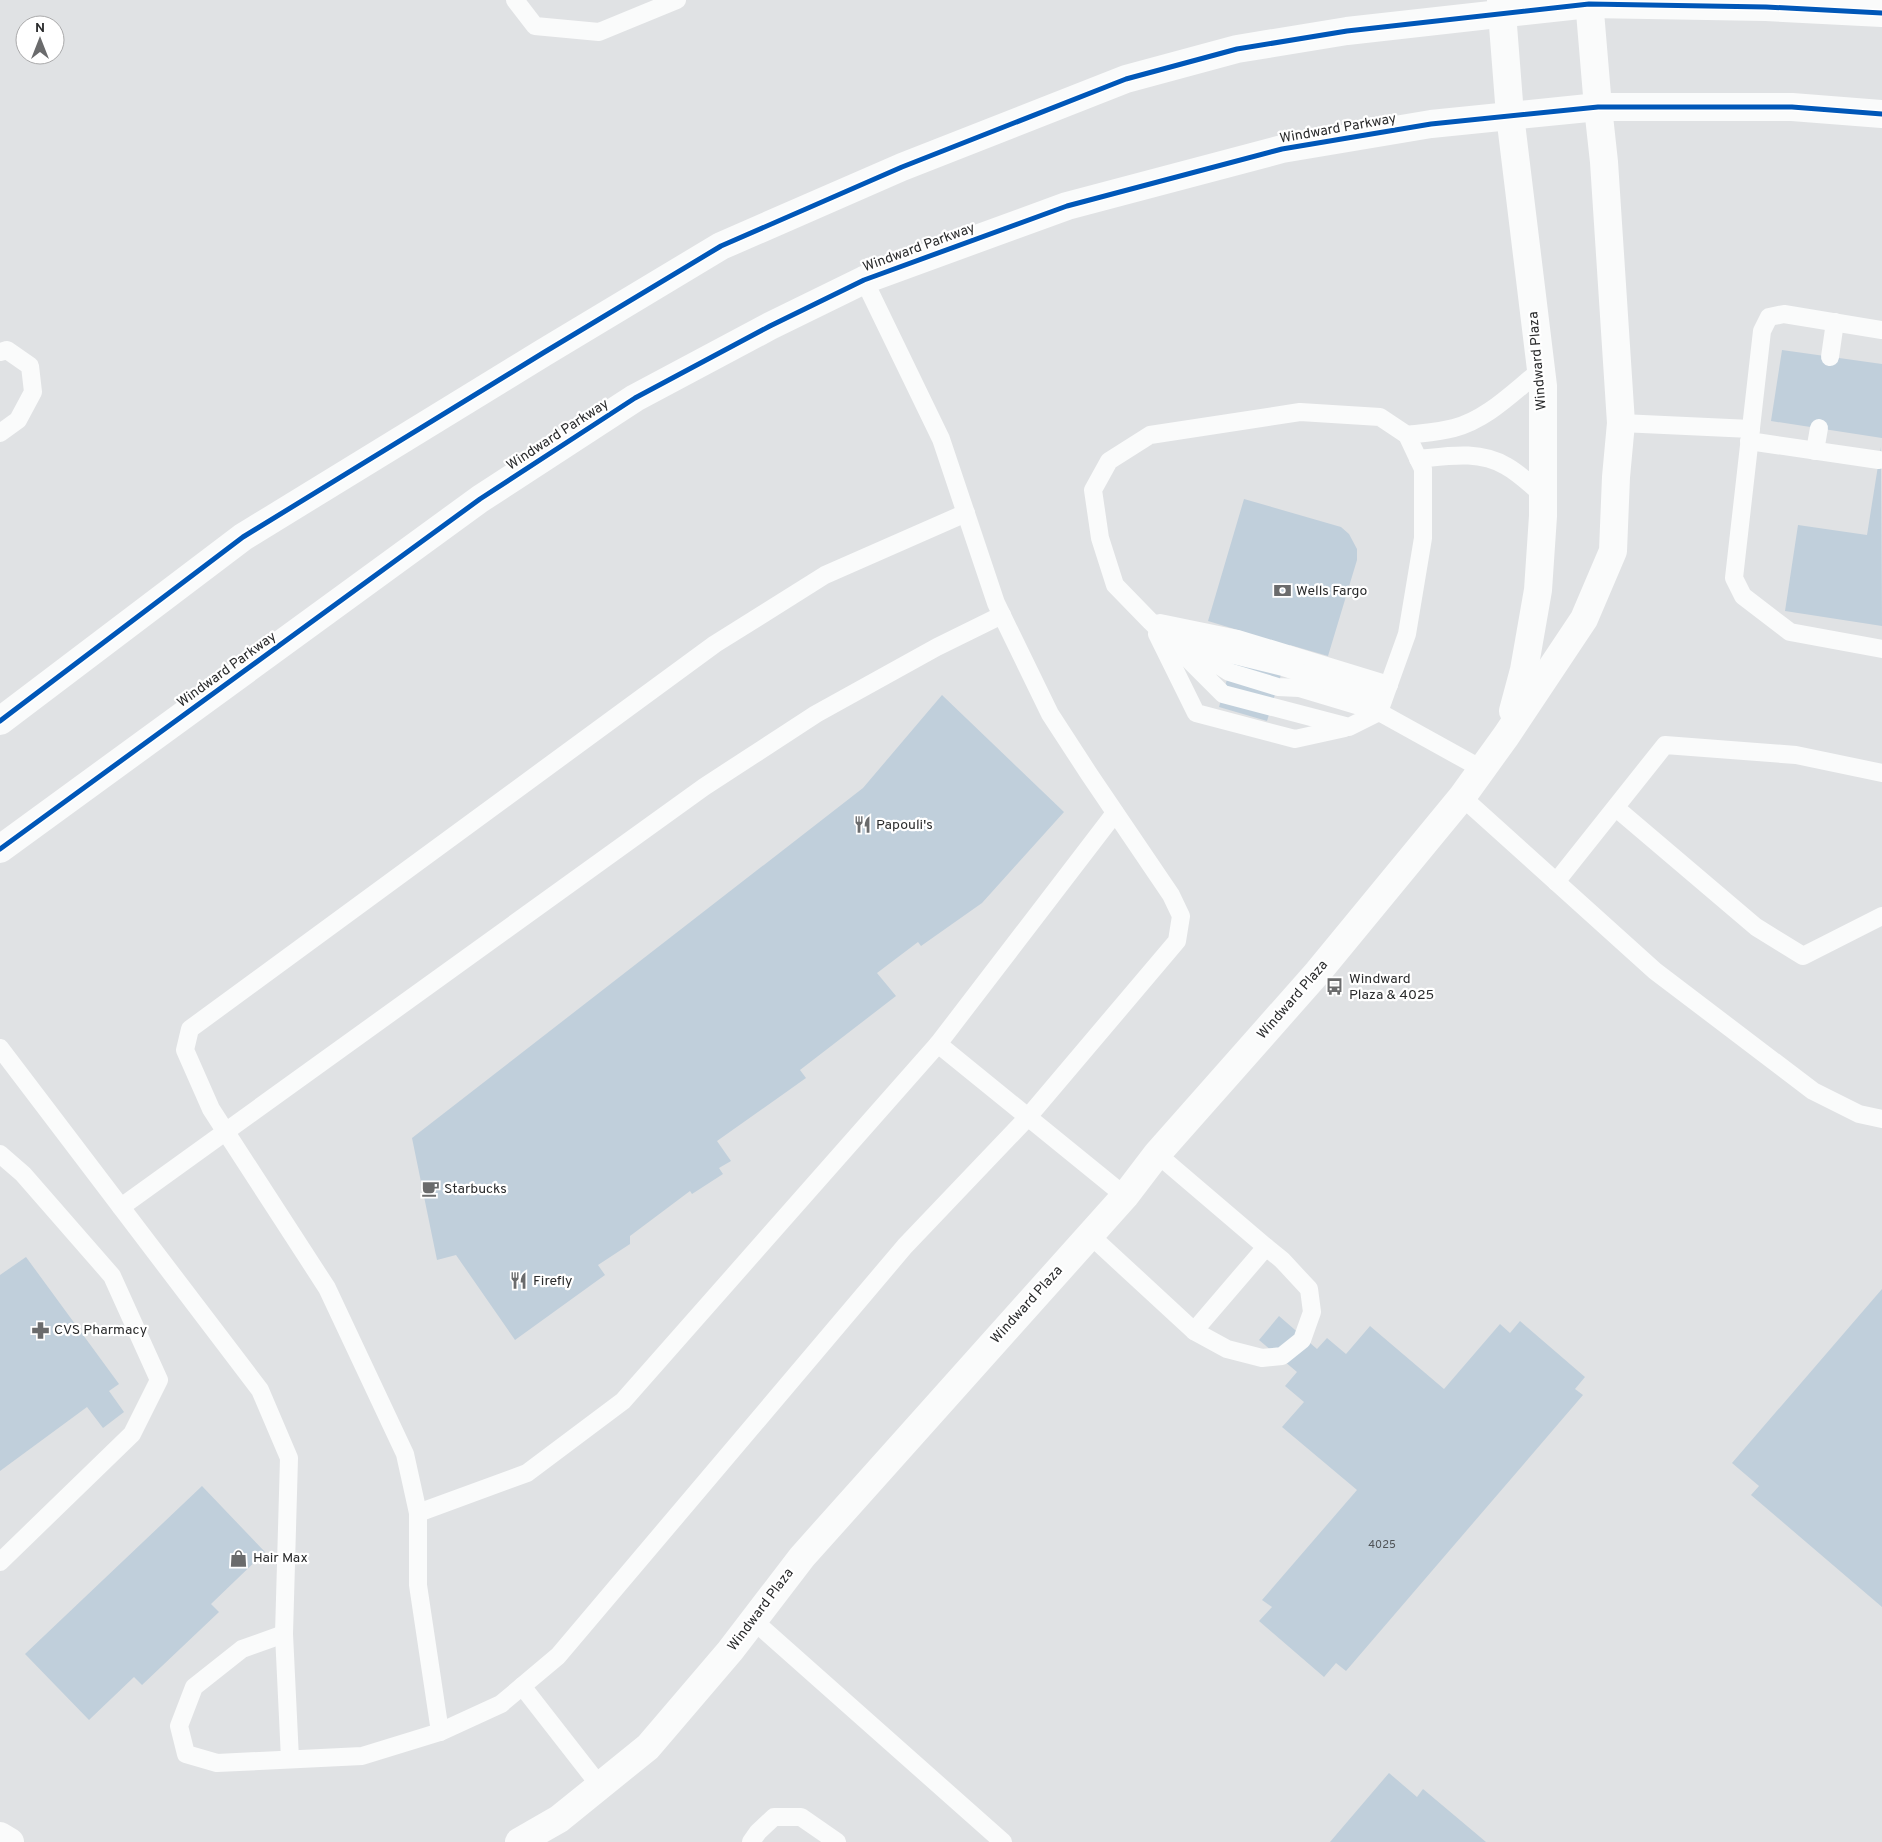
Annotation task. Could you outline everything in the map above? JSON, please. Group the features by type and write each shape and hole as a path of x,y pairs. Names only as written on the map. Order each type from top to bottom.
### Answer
{"main road":[{"path":"0,722 243,537 720,246 902,167 1126,79 1237,48 1501,7 1589,2 1766,7 1882,13"},
{"name":"Windward Plaza","path":"519,1842 559,1820 648,1748 754,1620 802,1557 1090,1235 1157,1154 1318,972 1462,797 1506,736 1584,619 1613,551 1616,477 1621,423 1604,162 1589,2"},
{"name":"Windward Plaza","path":"1501,7 1510,115 1543,386 1543,495 1538,590 1524,670 1506,736"},
{"name":"Windward Parkway","path":"0,849 505,483 634,398 770,326 864,280 1067,206 1282,149 1430,124 1598,107 1792,107 1882,114"},
{"path":"0,1836 10,1842"}],"lane":[{"path":"515,0 535,26 599,32 677,0"},
{"path":"284,1634 242,1649 194,1687 179,1726 186,1754 217,1762 362,1756 440,1732 501,1704 558,1656 905,1246 1028,1117 1177,941 1181,916 1171,895 1050,714 996,603 941,439 864,280"},
{"path":"1882,330 1784,314 1769,318 1762,331 1734,578 1743,596 1790,632 1882,648"},
{"path":"1830,357 1835,322"},
{"path":"0,352 7,350 30,366 33,392 18,420 0,433"},
{"path":"1407,435 1453,428 1473,421 1492,410 1540,370"},
{"path":"1150,620 1196,713 1295,739 1349,727 1384,699 1407,634 1424,538 1423,469 1407,435 1380,417 1300,412 1150,435 1109,462 1093,490 1100,538 1115,585 1150,620 1223,694 1349,727"},
{"path":"1621,423 1750,435 1815,451 1879,460"},
{"path":"1815,451 1819,428"},
{"path":"1418,459 1462,455 1489,458 1507,466 1543,495"},
{"path":"440,1732 418,1585 418,1512 405,1454 328,1288 212,1109 185,1050 190,1029 715,644 824,575 966,512"},
{"path":"121,1207 704,787 816,714 937,647 1002,615"},
{"path":"1150,620 1238,639 1384,699 1482,769"},
{"path":"1150,620 1228,672 1278,687 1384,699"},
{"path":"1556,882 1665,745 1796,755 1882,773"},
{"path":"1462,797 1655,971 1813,1091 1859,1114 1882,1119"},
{"path":"1616,808 1756,927 1803,956 1882,916"},
{"path":"418,1512 527,1473 622,1401 938,1044 1115,813"},
{"path":"938,1044 1124,1196"},
{"path":"3,1059 121,1207 260,1390 289,1458 284,1634 290,1759"},
{"path":"0,1154 23,1174 112,1276 159,1380 132,1434 0,1562"},
{"path":"1090,1235 1194,1331 1228,1349 1262,1358 1282,1356 1302,1340 1312,1312 1309,1289 1282,1260 1157,1154"},
{"path":"1194,1331 1266,1248"},
{"path":"754,1620 1004,1842"},
{"path":"522,1686 600,1786"},
{"path":"751,1842 758,1832 774,1817 801,1817 837,1842"}],"building":[{"path":"1782,350 1882,364 1882,438 1771,421"},
{"path":"1881,447 1882,626 1785,611 1798,525 1867,535"},
{"name":"Wells Fargo","path":"1244,499 1341,527 1349,534 1357,549 1357,560 1328,656 1290,645 1267,721 1219,707 1241,631 1208,621"},
{"path":"942,695 1064,812 982,903 921,946 918,942 877,973 896,996 800,1070 806,1078 717,1141 731,1161 719,1168 723,1174 692,1194 690,1191 630,1236 630,1244 598,1265 605,1275 515,1340 456,1255 437,1260 412,1138 863,788"},
{"name":"CVS Pharmacy","path":"26,1257 119,1384 109,1391 124,1412 103,1428 87,1407 0,1471 0,1275"},
{"path":"1882,1289 1882,1607 1751,1495 1759,1486 1732,1463"},
{"path":"1279,1316 1317,1349 1327,1338 1346,1354 1370,1326 1444,1389 1500,1324 1510,1333 1520,1321 1585,1377 1575,1389 1583,1395 1346,1671 1336,1663 1324,1677 1259,1621 1272,1607 1262,1600 1357,1490 1282,1427 1304,1402 1285,1386 1297,1372 1259,1340"},
{"path":"202,1486 265,1552 211,1604 219,1612 142,1685 134,1677 89,1720 25,1654"},
{"path":"1389,1773 1417,1797 1423,1789 1486,1842 1330,1842"}],"cycle path":[{"path":"0,721 243,537 721,246 902,167 1126,79 1237,49 1347,31 1589,4 1766,7 1882,13"},
{"path":"0,849 480,499 635,398 770,326 864,280 1067,206 1282,149 1431,124 1598,107 1792,107 1882,114"}],"place":[{"name":"Wells Fargo","path":"1282,591"},
{"name":"Papouli's","path":"862,825"},
{"name":"Windward Plaza & 4025","path":"1335,987"},
{"name":"Starbucks","path":"430,1189"},
{"name":"Firefly","path":"519,1281"},
{"name":"CVS Pharmacy","path":"40,1330"},
{"name":"Hair Max","path":"239,1558"}]}
